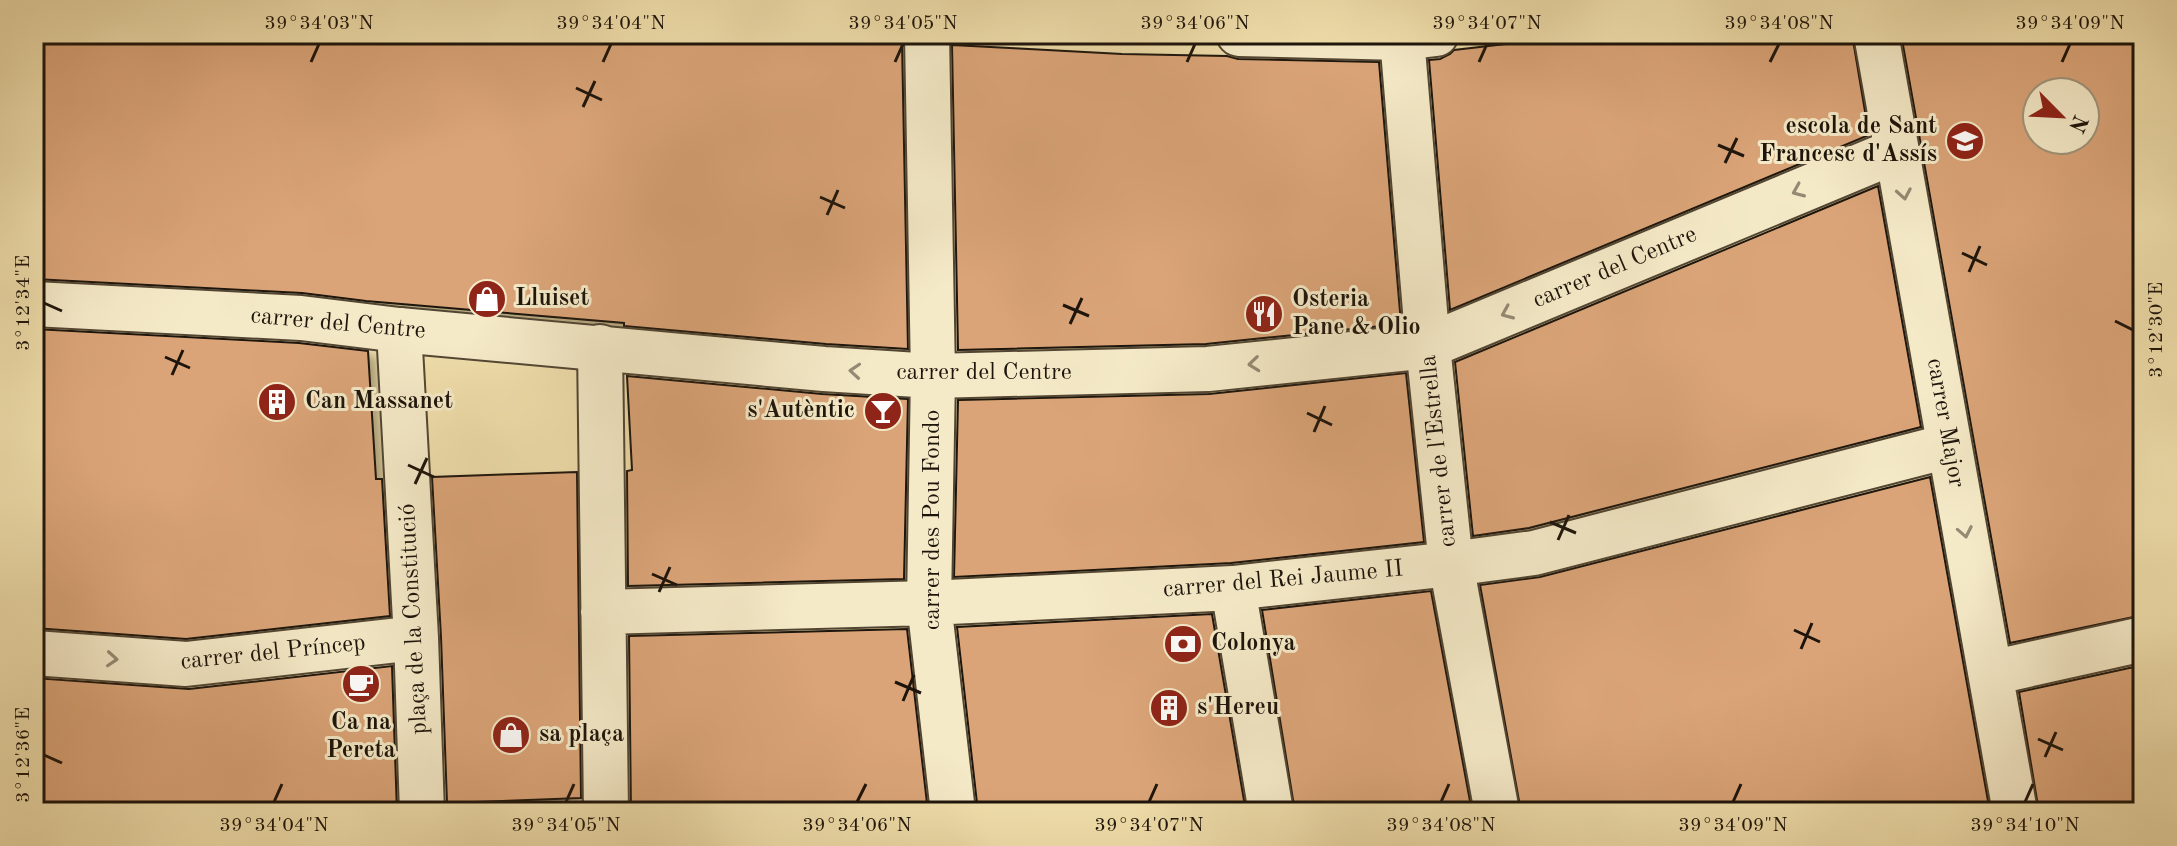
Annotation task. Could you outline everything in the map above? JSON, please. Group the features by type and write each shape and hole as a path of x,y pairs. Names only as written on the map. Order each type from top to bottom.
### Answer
{"street":[{"name":"carrer des Pou Fondo","path":"927,34 933,376 929,603 953,812"},
{"path":"1239,34 1419,36"},
{"name":"carrer Major","path":"1876,34 2015,812"},
{"name":"carrer de l'Estrella","path":"1419,36 1428,346 1451,564 1497,812"},
{"name":"carrer del Centre","path":"34,304 301,318 399,330 933,376 1208,369 1428,346 1896,151"},
{"name":"plaça de la Constitució","path":"399,330 422,812"},
{"path":"600,347 606,812"},
{"name":"carrer del Rei Jaume II","path":"603,612 929,603 1233,588 1451,564 1534,553 1948,446"},
{"path":"1233,588 1271,812"},
{"name":"carrer del Príncep","path":"34,653 186,664 416,638"},
{"path":"1991,673 2143,639"}],"building":[{"path":"34,34 760,34 902,42 908,349 624,326 624,323 302,293 34,279"},
{"path":"1591,34 1852,34 1869,135 1450,310 1429,60 1440,59 1454,50"},
{"path":"1901,34 2143,34 2143,615 2010,643"},
{"path":"952,45 1227,56 1238,59 1379,62 1401,324 1206,344 958,350"},
{"path":"1878,186 1921,427 1529,528 1473,536 1455,362"},
{"path":"34,329 299,343 368,351 376,479 382,479 390,616 186,639 34,628"},
{"path":"1406,373 1424,542 1231,563 954,577 958,400 1209,394"},
{"path":"627,376 908,399 904,579 628,586 627,471 632,470"},
{"path":"577,472 581,798 447,803 432,477"},
{"path":"1930,477 1990,812 1521,812 1480,585 1540,577"},
{"path":"1431,591 1472,812 1295,812 1262,610"},
{"path":"1212,614 1246,812 978,812 957,627"},
{"path":"907,629 928,812 631,812 629,636"},
{"path":"2143,665 2143,812 2039,812 2019,692"},
{"path":"392,666 397,812 104,812 103,802 34,804 34,678 189,689"}],"place":[{"name":"escola de Sant Francesc d'Assís","path":"1965,141"},
{"name":"Lluiset","path":"487,299"},
{"name":"Osteria Pane & Olio","path":"1264,314"},
{"name":"Can Massanet","path":"277,402"},
{"name":"s'Autèntic","path":"883,411"},
{"name":"Colonya","path":"1183,644"},
{"name":"Ca na Pereta","path":"361,684"},
{"name":"s'Hereu","path":"1169,708"},
{"name":"sa plaça","path":"511,735"}]}
